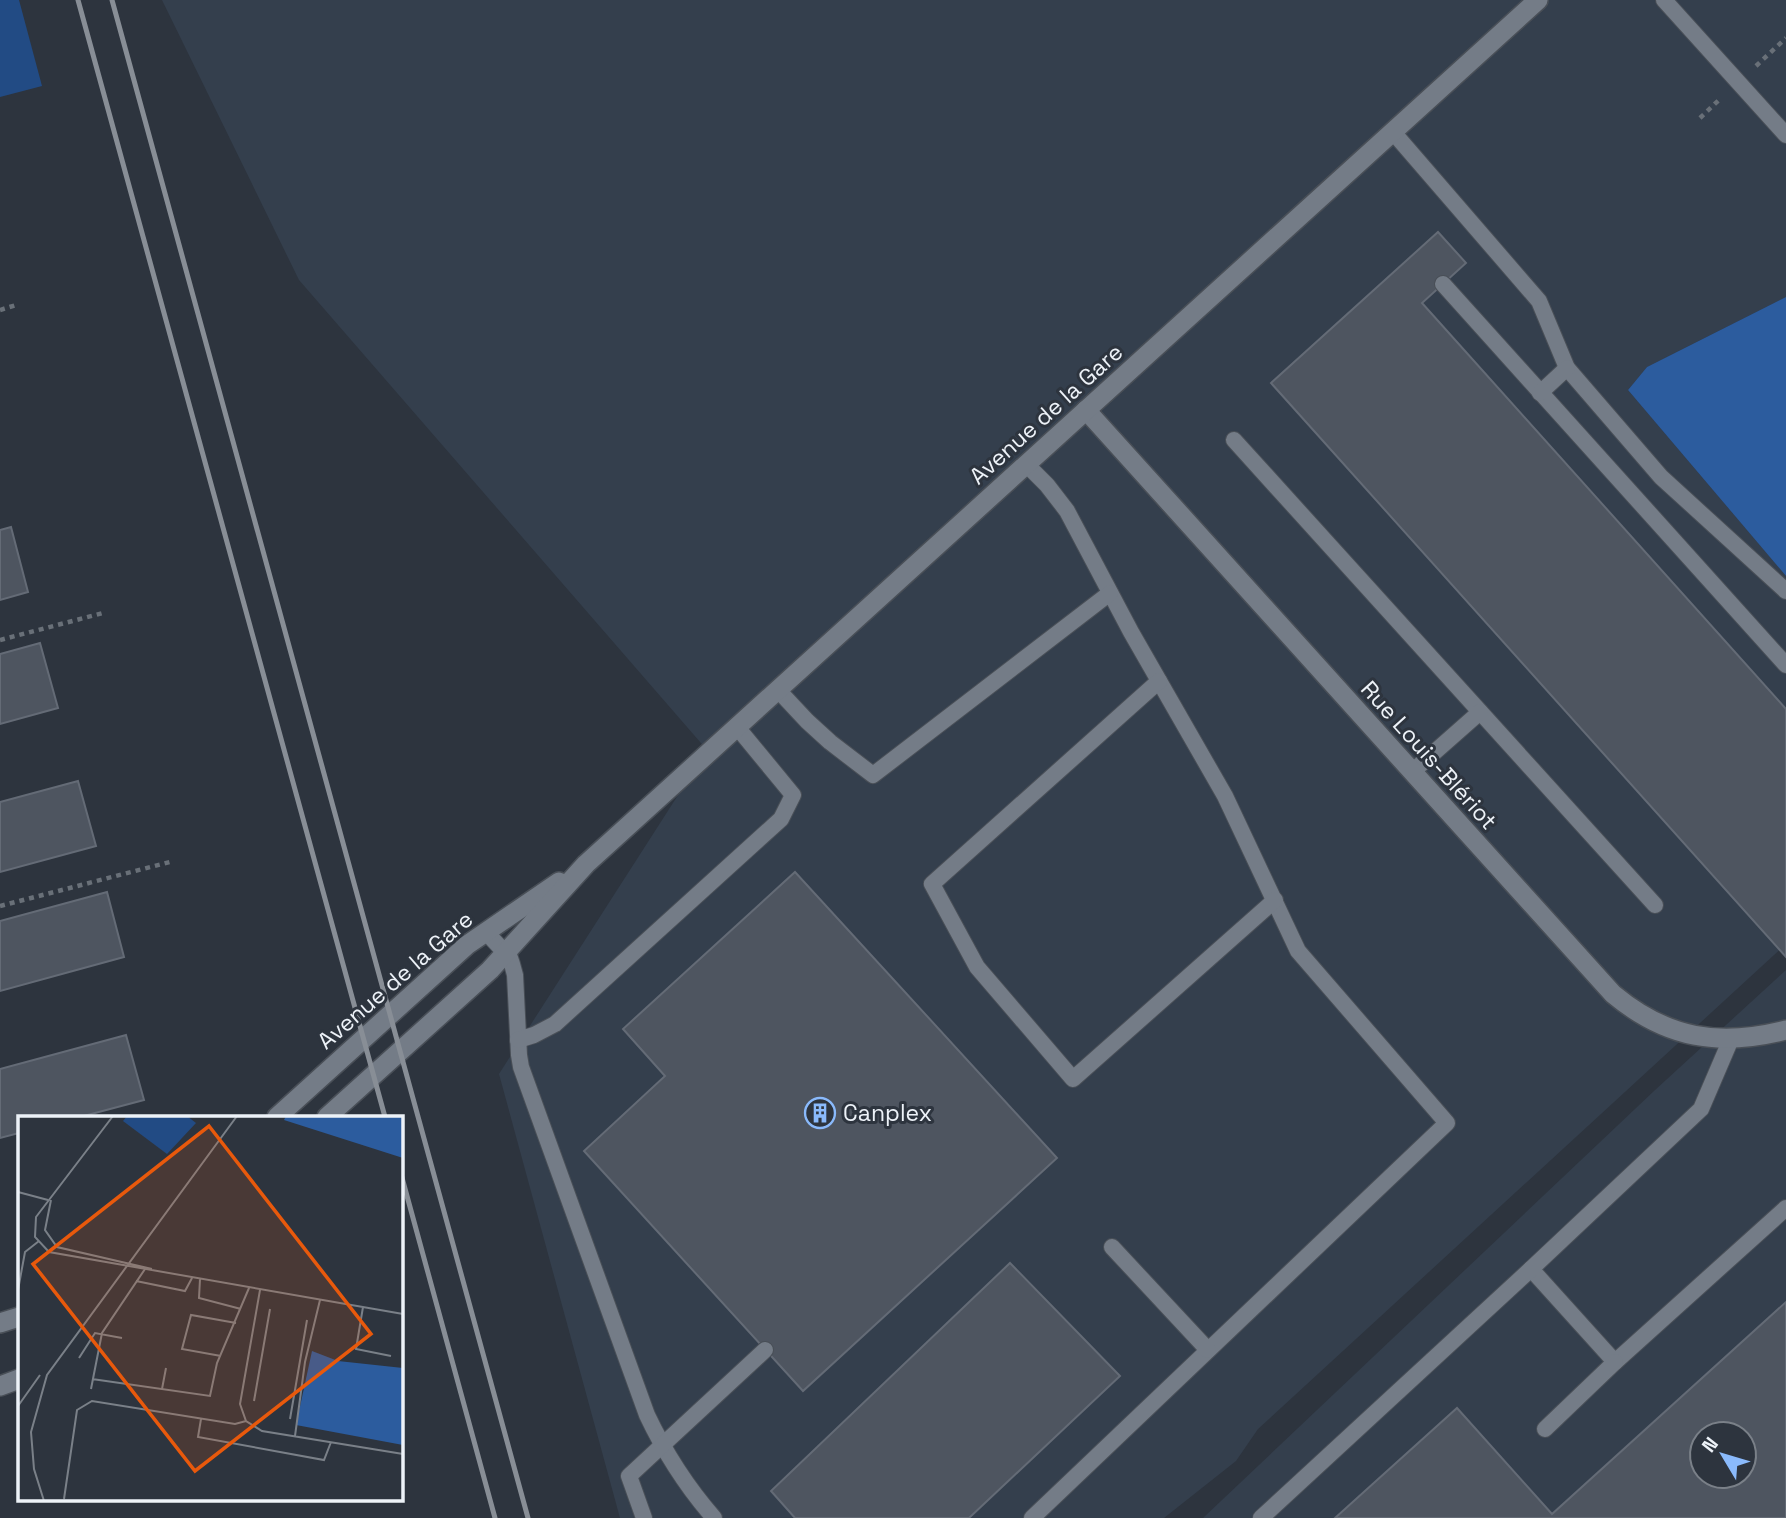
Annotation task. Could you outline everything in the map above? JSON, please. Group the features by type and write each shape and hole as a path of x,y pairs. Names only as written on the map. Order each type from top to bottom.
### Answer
{"street":[{"name":"Avenue de la Gare","path":"328,1116 490,971 586,864 1538,0"},
{"name":"Rue Louis-Blériot","path":"1086,410 1613,994 1643,1016 1668,1028 1694,1035 1731,1039 1786,1030"},
{"name":"Avenue de la Gare","path":"278,1116 467,945 586,864"},
{"path":"0,1323 18,1317"},
{"path":"0,1386 18,1380"}],"lane":[{"path":"1664,0 1786,135"},
{"path":"1393,132 1539,301 1567,368 1661,477 1786,591"},
{"path":"1443,284 1786,665"},
{"path":"1541,393 1567,368"},
{"path":"1234,440 1655,905"},
{"path":"1027,465 1067,511 1159,681 1226,796 1298,951 1447,1123 1032,1518"},
{"path":"778,690 814,728 873,775 1110,593"},
{"path":"1159,681 932,884 977,967 1073,1079 1275,900"},
{"path":"1412,772 1480,712"},
{"path":"518,1040 555,1024 781,819 793,795 737,727"},
{"path":"486,932 510,958 514,975 522,1067 647,1415 682,1478 714,1518"},
{"path":"1261,1518 1701,1109 1731,1039"},
{"path":"1545,1429 1615,1362 1786,1209"},
{"path":"1112,1247 1208,1350"},
{"path":"1531,1269 1615,1362"},
{"path":"644,1518 629,1476 765,1350"}],"path":[{"path":"1754,68 1786,38"},
{"path":"1700,118 1721,97"},
{"path":"0,310 16,306"},
{"path":"0,640 103,613"},
{"path":"0,906 170,862"}],"shaded area":[{"path":"0,0 19,0 42,86 0,97"},
{"path":"162,0 1786,0 1786,297 1647,367 1628,390 1786,576 1786,944 1258,1429 1236,1461 1164,1518 620,1518 499,1074 707,750 299,280"},
{"path":"1786,297 1786,576 1628,390 1647,367"},
{"path":"1786,970 1786,1518 1203,1518 1654,1091"}],"building":[{"path":"1438,232 1466,263 1422,303 1786,709 1786,957 1271,383"},
{"path":"11,527 28,592 0,600 0,530"},
{"path":"40,643 58,708 0,724 0,654"},
{"path":"78,781 96,846 0,872 0,802"},
{"name":"Canplex","path":"795,872 1057,1158 803,1391 584,1151 665,1076 623,1029"},
{"path":"107,892 124,957 0,991 0,921"},
{"path":"126,1035 144,1100 84,1116 18,1116 18,1133 0,1138 0,1069"},
{"path":"1010,1263 1120,1376 969,1518 795,1518 771,1491"},
{"path":"1786,1302 1786,1518 1335,1518 1457,1408 1552,1514"}],"railway":[{"path":"78,0 385,1116"},
{"path":"112,0 528,1518"},
{"path":"402,1178 495,1518"}],"place":[{"name":"Canplex","path":"820,1113"}]}
